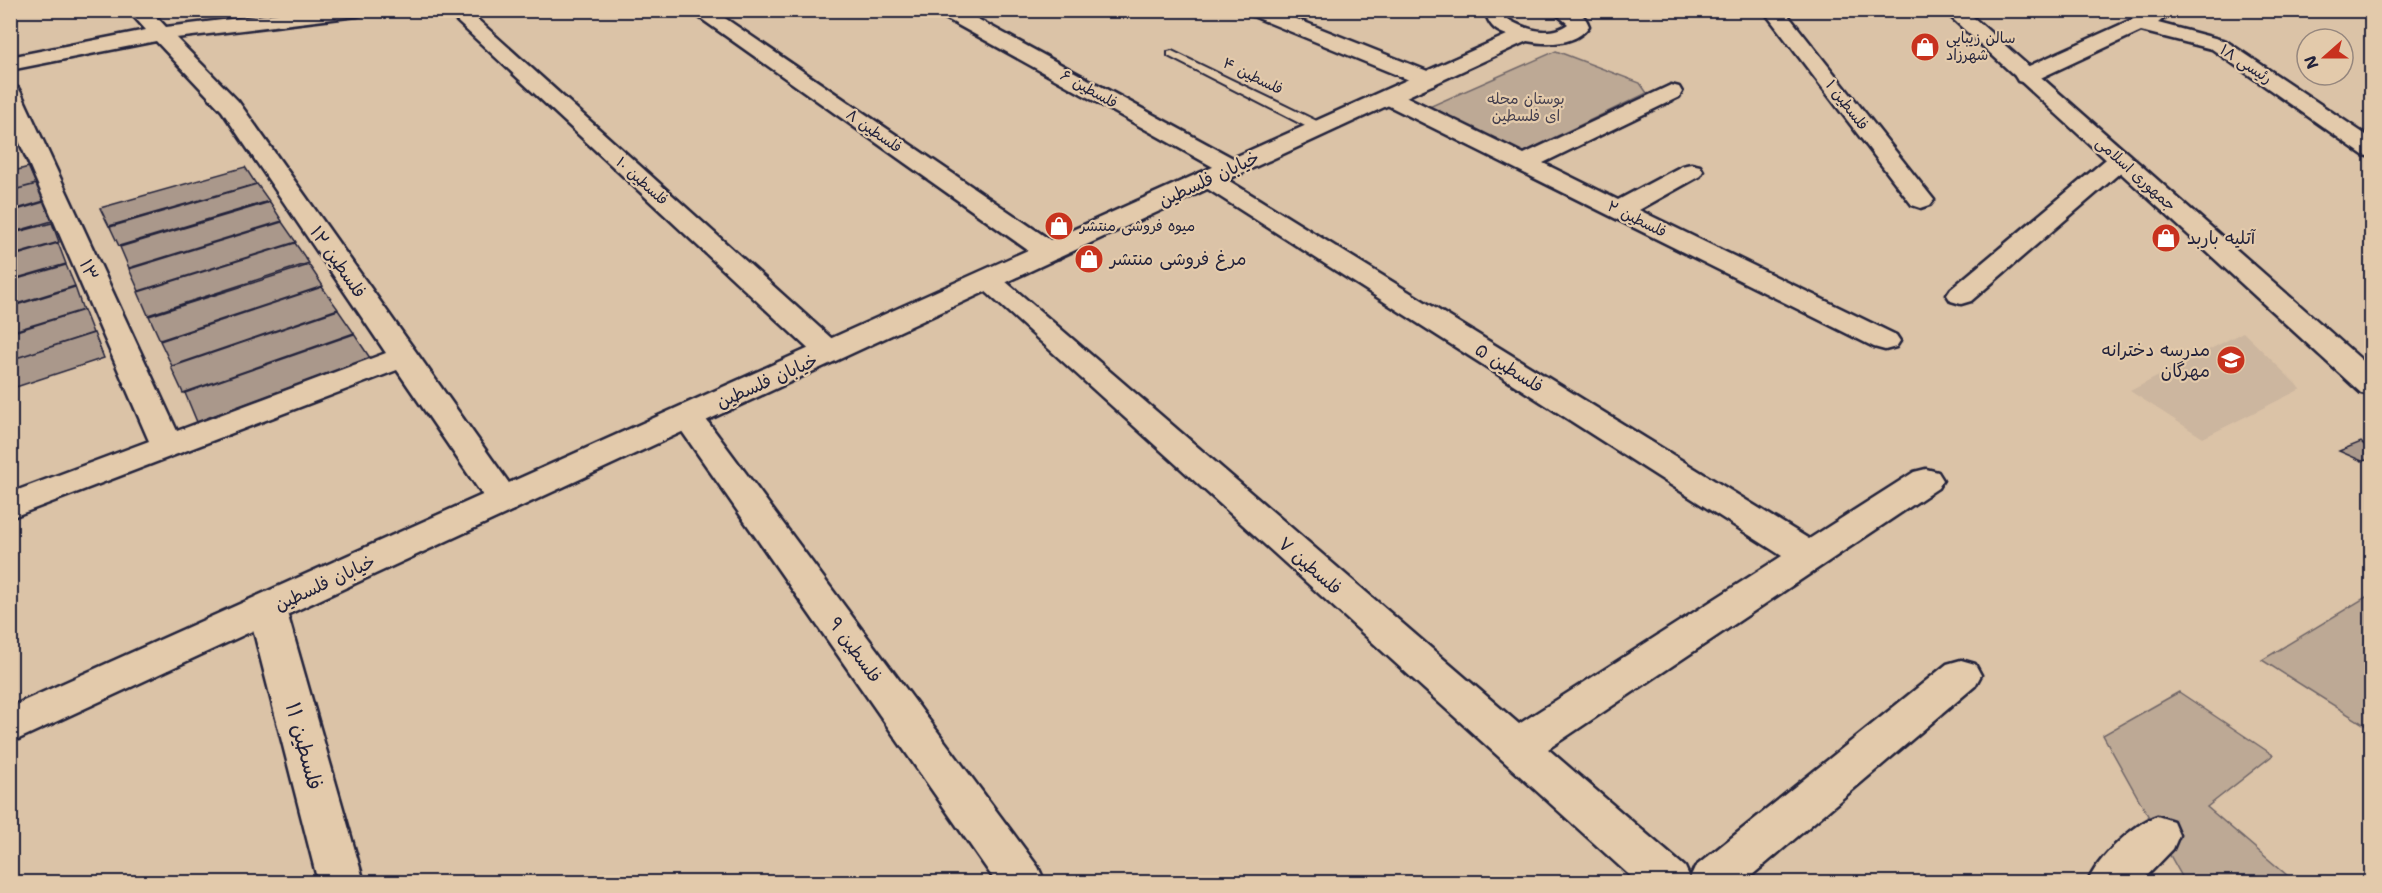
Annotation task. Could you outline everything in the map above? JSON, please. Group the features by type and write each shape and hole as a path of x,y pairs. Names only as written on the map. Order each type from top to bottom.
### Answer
{"street":[{"name":"فلسطین ۱۲","path":"138,10 231,106 504,501"},
{"path":"10,64 159,34 357,10"},
{"name":"فلسطین ۱۰","path":"455,10 830,352"},
{"name":"فلسطین ۸","path":"699,10 1049,252"},
{"name":"فلسطین ۶","path":"945,10 1221,173"},
{"path":"1255,10 1427,79"},
{"path":"1503,10 1497,17 1500,24 1524,35 1542,37 1566,34 1579,26 1570,15 1597,10"},
{"name":"فلسطین ۱","path":"1773,10 1921,200"},
{"name":"جمهوری اسلامی","path":"1953,10 2372,386"},
{"path":"2026,76 2168,10"},
{"name":"رئیسی ۱۸","path":"2139,24 2219,45 2372,150"},
{"name":"خیابان فلسطین","path":"10,726 1524,35"},
{"path":"1524,163 1671,92"},
{"name":"۱۳","path":"10,93 168,446"},
{"name":"فلسطین ۲","path":"1389,97 1885,341"},
{"path":"1961,295 2120,160"},
{"path":"1619,210 1691,171"},
{"name":"فلسطین ۵","path":"1221,173 1810,556"},
{"name":"فلسطین ۷","path":"987,280 1669,882"},
{"path":"10,506 404,357"},
{"name":"فلسطین ۹","path":"688,417 1022,882"},
{"path":"1516,748 1926,480"},
{"name":"فلسطین ۱۱","path":"267,609 341,882"},
{"path":"1711,882 1961,675"},
{"path":"2111,882 2157,835"}],"lane":[{"name":"فلسطین ۴","path":"1172,54 1320,128"}],"shaded area":[{"name":"مدرسه دخترانه مهرگان","path":"2243,332 2301,389 2203,438 2130,391"}],"green space":[{"name":"بوستان محله ای فلسطین","path":"1556,51 1640,83 1647,93 1520,154 1429,107"},
{"path":"2371,594 2371,729 2262,660"},
{"path":"2179,692 2273,755 2207,807 2295,882 2185,882 2103,735"}],"building":[{"path":"29,167 36,184 10,191 10,172"},
{"path":"245,167 256,184 109,226 100,208"},
{"path":"37,184 44,201 10,211 10,191"},
{"path":"257,184 269,201 119,246 110,227"},
{"path":"44,202 52,221 10,233 10,212"},
{"path":"270,202 282,221 129,268 120,247"},
{"path":"282,222 296,242 139,291 129,269"},
{"path":"52,223 59,242 10,256 10,234"},
{"path":"58,243 66,264 10,280 10,257"},
{"path":"295,243 309,263 148,315 138,292"},
{"path":"66,265 75,286 10,306 10,281"},
{"path":"309,265 323,286 160,340 149,316"},
{"path":"75,287 83,310 10,332 10,307"},
{"path":"322,287 338,309 172,366 160,341"},
{"path":"84,310 93,333 10,360 10,333"},
{"path":"338,310 354,333 183,393 171,367"},
{"path":"94,333 104,358 10,389 10,360"},
{"path":"354,334 370,358 197,422 185,393"},
{"path":"2361,442 2372,452 2372,459 2362,461 2339,451"}],"place":[{"name":"سالن زیبایی شهرزاد","path":"1925,47"},
{"name":"میوه فروشی منتشر","path":"1059,226"},
{"name":"آتلیه باربد","path":"2166,238"},
{"name":"مرغ فروشی منتشر","path":"1089,259"},
{"name":"مدرسه دخترانه مهرگان","path":"2231,360"}]}
